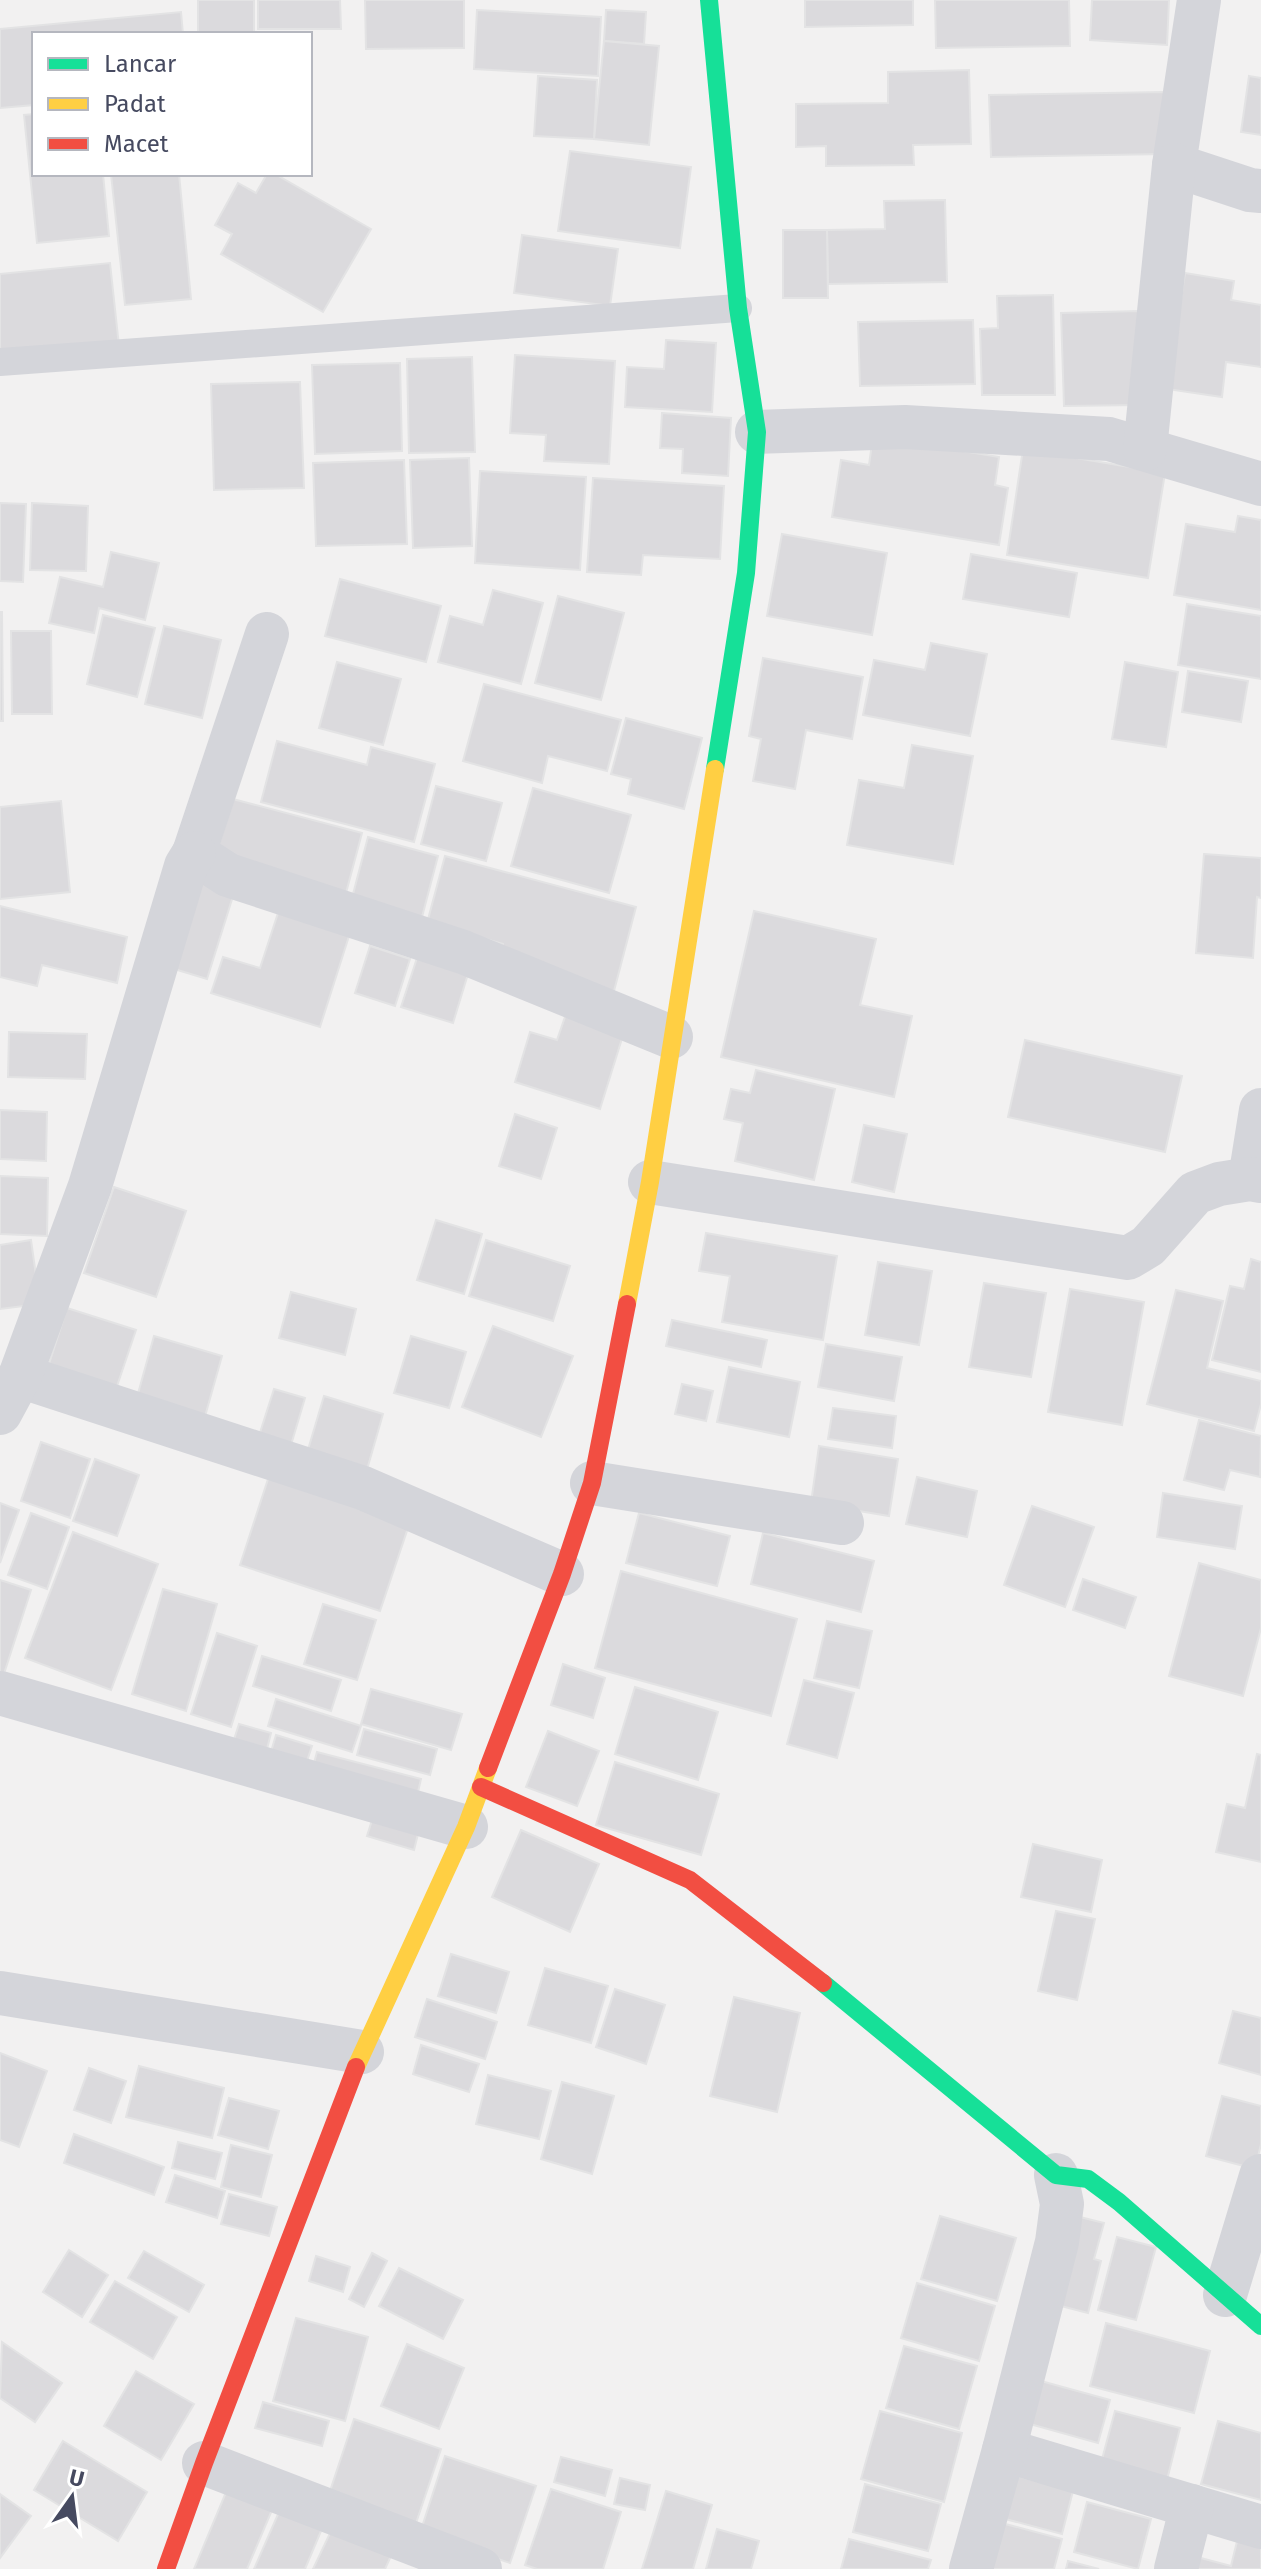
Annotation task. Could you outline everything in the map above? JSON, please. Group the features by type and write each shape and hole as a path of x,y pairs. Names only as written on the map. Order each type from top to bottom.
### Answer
{"street":[{"path":"166,2569 362,2052 473,1807 562,1574 592,1483 650,1182 746,573 757,432 738,308 709,0"},
{"path":"1145,449 1174,165 1199,0"},
{"path":"1174,165 1261,191"},
{"path":"757,432 905,427 1109,439 1261,484"},
{"path":"267,634 194,853 186,866 90,1186 10,1395 363,1488 562,1574"},
{"path":"194,853 228,875 463,952 671,1037"},
{"path":"650,1182 1128,1258 1148,1246 1195,1193 1219,1184 1255,1180 1261,1110"},
{"path":"592,1483 842,1523"},
{"path":"0,1693 473,1807 690,1880 857,2010 1056,2175 1088,2179 1119,2202 1261,2326"},
{"path":"0,1993 362,2052"},
{"path":"971,2569 1057,2242 1062,2204 1056,2175"},
{"path":"1225,2295 1261,2176"},
{"path":"1004,2450 1261,2527"},
{"path":"204,2463 480,2569"},
{"path":"1176,2569 1192,2506"}],"lane":[{"path":"0,362 738,308"}],"building":[{"path":"198,0 254,0 254,32 198,32"},
{"path":"258,0 340,0 341,29 258,29"},
{"path":"365,0 464,0 464,48 366,49"},
{"path":"805,0 913,0 913,25 805,27"},
{"path":"935,0 1069,0 1070,46 936,48"},
{"path":"1092,0 1169,0 1167,45 1090,40"},
{"path":"477,10 601,17 598,76 474,69"},
{"path":"606,10 646,12 644,44 604,41"},
{"path":"181,12 183,32 32,32 32,105 0,108 0,29"},
{"path":"604,41 659,46 649,145 594,139"},
{"path":"969,70 971,144 913,145 914,165 826,166 826,146 796,147 796,104 888,103 888,72"},
{"path":"538,76 597,80 594,139 534,136"},
{"path":"1249,76 1261,78 1261,135 1241,132"},
{"path":"1164,92 1165,154 991,157 989,95"},
{"path":"32,114 32,176 103,176 109,236 37,243 24,115"},
{"path":"570,151 691,167 680,248 558,231"},
{"path":"111,176 179,176 191,299 125,305"},
{"path":"266,176 278,176 371,229 323,312 221,254 232,234 215,225 238,183 256,193"},
{"path":"945,200 947,282 828,284 827,230 885,229 884,201"},
{"path":"783,230 827,230 828,298 783,298"},
{"path":"522,235 618,249 610,306 514,293"},
{"path":"110,263 119,346 0,357 0,274"},
{"path":"1185,273 1234,281 1231,300 1261,305 1261,367 1226,362 1222,397 1167,389"},
{"path":"1053,295 1055,395 982,395 980,329 998,328 997,296"},
{"path":"1138,311 1139,405 1064,406 1061,313"},
{"path":"973,320 975,384 860,386 858,322"},
{"path":"666,340 716,343 712,412 625,407 627,367 664,369"},
{"path":"515,355 615,361 609,464 544,461 546,435 510,433"},
{"path":"472,357 475,452 409,453 407,359"},
{"path":"400,363 402,451 315,454 312,365"},
{"path":"300,382 304,488 214,490 211,384"},
{"path":"662,413 731,418 728,476 682,473 683,449 660,448"},
{"path":"873,436 999,457 995,485 1008,488 999,545 832,517 841,460 869,465"},
{"path":"1023,449 1165,473 1148,578 1007,555"},
{"path":"469,458 472,546 413,548 410,460"},
{"path":"404,460 407,544 316,546 313,463"},
{"path":"480,471 586,477 580,570 475,563"},
{"path":"593,478 724,486 720,559 643,555 641,575 587,572"},
{"path":"0,503 26,504 23,582 0,581"},
{"path":"32,503 88,506 86,571 30,570"},
{"path":"1238,516 1261,520 1261,610 1174,595 1186,524 1235,532"},
{"path":"782,534 887,553 872,635 767,616"},
{"path":"111,552 159,563 145,620 99,608 94,633 49,623 60,577 103,587"},
{"path":"971,554 1077,573 1069,617 963,599"},
{"path":"340,579 441,606 426,662 325,636"},
{"path":"493,590 543,603 521,684 438,662 450,616 483,625"},
{"path":"558,596 624,613 601,700 535,683"},
{"path":"1187,604 1261,616 1261,679 1178,665"},
{"path":"2,612 3,721 0,721"},
{"path":"103,615 155,628 137,697 87,684"},
{"path":"164,626 221,640 202,718 145,704"},
{"path":"11,631 51,631 52,714 12,714"},
{"path":"931,643 987,654 970,736 863,715 874,660 925,670"},
{"path":"763,658 863,677 852,739 806,730 795,789 753,781 761,739 749,736"},
{"path":"337,662 401,679 383,745 319,728"},
{"path":"1125,662 1178,672 1166,747 1112,739"},
{"path":"1188,671 1248,681 1241,722 1182,712"},
{"path":"484,684 621,720 607,771 548,756 542,783 463,761"},
{"path":"626,718 702,738 684,809 628,794 631,779 611,774"},
{"path":"277,741 367,765 371,747 435,764 414,842 261,802"},
{"path":"912,745 973,756 953,864 847,845 859,780 904,788"},
{"path":"436,786 502,803 486,861 421,844"},
{"path":"533,788 631,815 609,893 511,866"},
{"path":"229,798 362,833 346,893 212,858"},
{"path":"61,801 70,892 0,899 0,807"},
{"path":"368,837 438,856 422,917 352,898"},
{"path":"1204,854 1261,858 1261,898 1257,897 1253,958 1196,953"},
{"path":"445,856 636,907 614,991 499,961 503,944 475,936 423,938"},
{"path":"199,882 234,893 207,979 171,968"},
{"path":"0,906 127,937 117,983 42,965 37,986 0,977"},
{"path":"279,910 350,933 320,1027 211,993 223,957 260,968"},
{"path":"754,911 876,939 860,1005 912,1016 894,1097 721,1057"},
{"path":"370,946 410,959 395,1006 355,993"},
{"path":"417,958 468,974 453,1023 401,1007"},
{"path":"567,1011 625,1029 600,1109 515,1082 530,1032 557,1040"},
{"path":"9,1032 87,1034 85,1079 8,1077"},
{"path":"1025,1040 1182,1076 1165,1152 1008,1117"},
{"path":"756,1070 835,1089 814,1180 735,1161 743,1123 724,1119 731,1089 750,1093"},
{"path":"0,1110 47,1112 46,1161 0,1159"},
{"path":"515,1114 557,1128 541,1179 499,1166"},
{"path":"864,1125 907,1134 894,1192 852,1182"},
{"path":"0,1176 48,1178 47,1236 0,1234"},
{"path":"114,1187 186,1211 156,1297 84,1273"},
{"path":"436,1220 482,1234 464,1294 417,1280"},
{"path":"706,1233 837,1256 823,1340 722,1322 730,1276 699,1271"},
{"path":"31,1240 40,1304 0,1309 0,1245"},
{"path":"486,1240 570,1266 553,1321 469,1296"},
{"path":"1251,1259 1261,1262 1261,1372 1212,1360 1230,1286 1244,1289"},
{"path":"878,1262 932,1271 919,1345 865,1335"},
{"path":"984,1283 1046,1293 1031,1377 969,1367"},
{"path":"1070,1289 1144,1302 1122,1425 1048,1412"},
{"path":"1176,1290 1223,1301 1207,1368 1261,1381 1261,1404 1254,1431 1147,1404"},
{"path":"291,1292 356,1309 345,1355 279,1338"},
{"path":"67,1308 136,1330 116,1389 48,1367"},
{"path":"672,1320 767,1340 761,1367 666,1346"},
{"path":"493,1326 573,1356 541,1437 462,1407"},
{"path":"154,1336 222,1356 202,1427 134,1408"},
{"path":"411,1336 466,1352 449,1408 394,1393"},
{"path":"826,1344 902,1357 894,1401 818,1387"},
{"path":"729,1367 800,1382 789,1437 717,1422"},
{"path":"682,1384 713,1391 706,1421 675,1414"},
{"path":"274,1389 305,1398 288,1455 256,1445"},
{"path":"324,1396 383,1414 364,1480 304,1463"},
{"path":"833,1408 896,1416 892,1448 828,1439"},
{"path":"1199,1420 1261,1436 1260,1477 1230,1470 1224,1490 1184,1480"},
{"path":"41,1442 90,1459 70,1518 21,1501"},
{"path":"819,1446 898,1459 889,1516 811,1503"},
{"path":"95,1459 139,1475 117,1536 73,1521"},
{"path":"270,1473 411,1519 380,1611 240,1565"},
{"path":"917,1477 977,1491 967,1537 906,1524"},
{"path":"1163,1493 1242,1506 1235,1549 1157,1537"},
{"path":"0,1503 19,1510 0,1563"},
{"path":"1032,1506 1094,1527 1065,1607 1004,1585"},
{"path":"31,1513 69,1527 47,1589 8,1575"},
{"path":"639,1513 730,1536 717,1586 626,1563"},
{"path":"73,1532 158,1564 111,1690 25,1658"},
{"path":"763,1533 874,1561 861,1612 751,1584"},
{"path":"1199,1563 1261,1580 1261,1628 1243,1696 1169,1676"},
{"path":"621,1571 797,1619 771,1716 595,1668"},
{"path":"1083,1579 1136,1597 1125,1628 1073,1610"},
{"path":"0,1580 31,1590 2,1680 0,1680"},
{"path":"163,1589 217,1604 186,1711 132,1694"},
{"path":"323,1604 376,1620 357,1680 304,1664"},
{"path":"827,1621 872,1631 859,1688 814,1678"},
{"path":"217,1633 257,1646 231,1727 191,1714"},
{"path":"262,1656 341,1680 331,1711 253,1686"},
{"path":"563,1664 605,1678 593,1718 551,1705"},
{"path":"804,1680 854,1693 837,1758 787,1744"},
{"path":"635,1687 718,1712 698,1780 615,1754"},
{"path":"371,1689 462,1714 451,1750 361,1724"},
{"path":"276,1699 361,1726 352,1752 268,1726"},
{"path":"239,1724 271,1733 263,1765 229,1755"},
{"path":"364,1729 437,1749 430,1775 357,1755"},
{"path":"548,1731 599,1751 577,1806 526,1787"},
{"path":"276,1735 312,1746 302,1776 267,1765"},
{"path":"317,1752 421,1779 415,1805 310,1778"},
{"path":"1257,1754 1261,1755 1261,1862 1216,1852 1227,1804 1245,1808"},
{"path":"615,1762 719,1794 701,1855 596,1825"},
{"path":"373,1817 419,1830 414,1850 367,1836"},
{"path":"521,1830 599,1864 570,1932 492,1897"},
{"path":"1033,1844 1102,1860 1091,1912 1021,1897"},
{"path":"1056,1911 1095,1919 1077,2000 1038,1991"},
{"path":"451,1954 509,1972 496,2013 438,1996"},
{"path":"545,1968 608,1986 591,2043 528,2025"},
{"path":"615,1989 665,2005 646,2064 596,2047"},
{"path":"734,1997 800,2013 777,2112 710,2096"},
{"path":"427,1999 497,2022 485,2059 415,2037"},
{"path":"1233,2011 1261,2018 1261,2075 1219,2063"},
{"path":"421,2045 479,2064 469,2092 413,2074"},
{"path":"0,2053 47,2071 19,2147 0,2140"},
{"path":"139,2066 224,2088 212,2138 126,2117"},
{"path":"89,2068 126,2081 111,2123 74,2110"},
{"path":"488,2075 551,2091 539,2139 476,2124"},
{"path":"562,2082 614,2096 592,2174 541,2159"},
{"path":"1222,2096 1261,2106 1261,2144 1255,2169 1206,2156"},
{"path":"229,2098 279,2111 268,2149 218,2135"},
{"path":"74,2134 164,2167 154,2195 64,2163"},
{"path":"178,2142 222,2153 215,2179 172,2168"},
{"path":"231,2145 272,2155 261,2197 221,2187"},
{"path":"175,2175 225,2191 217,2218 166,2202"},
{"path":"229,2194 277,2207 269,2236 221,2224"},
{"path":"1068,2214 1104,2223 1094,2259 1101,2261 1088,2313 1057,2305"},
{"path":"940,2216 1016,2238 997,2301 921,2279"},
{"path":"1117,2237 1156,2247 1136,2320 1098,2310"},
{"path":"69,2250 108,2275 82,2317 43,2292"},
{"path":"144,2251 204,2285 189,2312 128,2278"},
{"path":"372,2253 387,2261 364,2307 349,2299"},
{"path":"316,2256 350,2267 343,2292 309,2281"},
{"path":"399,2268 463,2300 443,2339 379,2306"},
{"path":"115,2281 177,2317 153,2359 90,2322"},
{"path":"917,2283 995,2306 979,2361 901,2338"},
{"path":"296,2318 368,2337 345,2421 273,2401"},
{"path":"1106,2323 1210,2351 1194,2413 1090,2386"},
{"path":"2,2342 62,2383 35,2422 0,2398"},
{"path":"407,2344 464,2368 439,2429 381,2406"},
{"path":"904,2346 977,2366 959,2429 886,2408"},
{"path":"136,2371 194,2404 161,2460 104,2426"},
{"path":"1041,2381 1110,2400 1098,2443 1030,2424"},
{"path":"263,2402 329,2421 322,2446 255,2428"},
{"path":"880,2411 962,2433 944,2502 861,2479"},
{"path":"1115,2411 1180,2428 1167,2480 1101,2463"},
{"path":"354,2419 441,2449 414,2529 327,2500"},
{"path":"1218,2421 1261,2433 1261,2500 1201,2484"},
{"path":"63,2441 147,2492 118,2541 34,2490"},
{"path":"445,2456 536,2486 510,2563 420,2533"},
{"path":"561,2457 612,2470 605,2496 554,2482"},
{"path":"1006,2473 1073,2491 1062,2534 994,2516"},
{"path":"620,2478 650,2485 645,2510 614,2504"},
{"path":"865,2484 941,2504 928,2551 853,2532"},
{"path":"229,2485 275,2503 247,2569 194,2569"},
{"path":"551,2489 621,2512 603,2569 537,2569 525,2565"},
{"path":"666,2491 712,2505 693,2569 642,2569"},
{"path":"0,2494 31,2516 0,2558"},
{"path":"1087,2502 1151,2519 1138,2569 1074,2552"},
{"path":"282,2505 324,2524 305,2569 254,2569"},
{"path":"994,2521 1062,2539 1054,2569 982,2569"},
{"path":"332,2529 391,2556 385,2569 313,2569"},
{"path":"717,2529 759,2541 751,2569 706,2569"},
{"path":"1239,2533 1261,2538 1261,2569 1193,2569 1197,2557 1231,2566"},
{"path":"849,2539 931,2560 928,2569 841,2569"},
{"path":"1068,2561 1099,2569 1066,2569"}],"traffic: fast":[{"path":"709,0 738,308 757,432 746,573 715,769"},
{"path":"823,1983 1056,2175 1088,2179 1119,2202 1261,2326"}],"traffic: slow":[{"path":"627,1304 650,1182 715,769"},
{"path":"356,2067 466,1827 488,1768"}],"traffic: jam":[{"path":"488,1768 562,1574 592,1483 627,1304"},
{"path":"481,1787 690,1880 823,1983"},
{"path":"166,2569 356,2067"}]}
